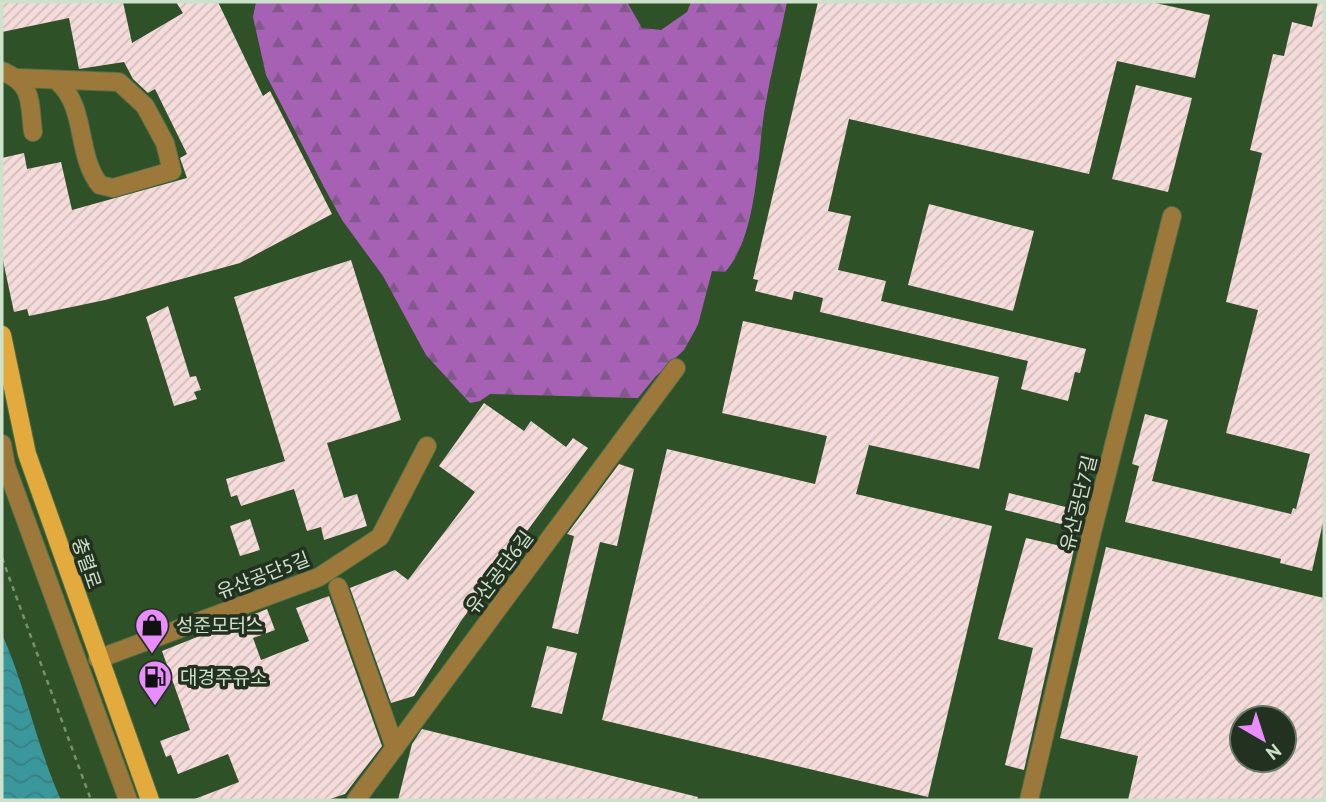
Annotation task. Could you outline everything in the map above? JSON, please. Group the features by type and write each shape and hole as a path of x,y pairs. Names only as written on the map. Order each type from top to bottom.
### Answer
{"main road":[{"name":"충렬로","path":"2,335 27,454 150,800"}],"street":[{"path":"10,74 58,82 119,82 145,106 165,143 172,171 113,188 100,186 91,174 72,99 58,82"},
{"path":"10,74 30,98 33,132"},
{"name":"유산공단7길","path":"1029,800 1092,532 1172,216"},
{"name":"유산공단6길","path":"356,800 676,368"},
{"path":"2,444 6,466 128,800"},
{"name":"유산공단5길","path":"98,659 319,578 380,537 427,446"},
{"path":"338,587 395,748"}],"path":[{"path":"2,558 91,800"}],"green space":[{"path":"256,2 627,2 642,28 661,30 687,12 691,2 787,2 767,94 754,194 744,238 736,257 725,272 712,271 698,325 684,350 656,376 638,398 490,394 480,401 470,403 426,355 383,276 342,220 324,187 266,75 253,17"}],"water":[{"path":"2,634 45,759 61,800 2,800"}],"building":[{"path":"2,2 123,2 132,43 183,13 176,2 218,2 263,96 270,91 332,214 240,263 105,300 29,316 27,309 14,312 2,256 2,158 24,153 27,169 61,162 72,210 187,178 180,158 187,154 155,89 148,93 133,79 124,62 79,69 69,18 2,32"},
{"path":"818,2 1151,2 1210,15 1195,78 1117,61 1089,174 849,119 828,211 851,216 838,270 886,281 881,301 1086,349 1080,373 1075,372 1068,401 1021,389 1028,361 820,312 823,298 794,291 792,300 755,291 758,280 753,279"},
{"path":"1318,2 1324,2 1324,518 1312,571 1280,563 1281,559 1125,522 1139,466 1132,464 1145,414 1168,420 1152,481 1291,514 1293,508 1296,509 1310,454 1226,433 1258,310 1226,302 1262,153 1250,150 1273,54 1284,56 1292,22 1312,27"},
{"path":"1136,85 1192,98 1168,192 1112,179"},
{"path":"929,204 1034,231 1013,311 908,285"},
{"path":"351,260 401,420 327,443 344,498 357,494 367,526 324,540 321,527 307,531 294,489 241,506 237,495 231,497 226,479 285,461 234,297"},
{"path":"168,306 190,377 196,376 201,390 194,392 197,399 174,406 146,317"},
{"path":"743,321 999,377 979,469 869,445 856,494 992,526 928,797 602,720 667,449 815,484 827,436 722,413"},
{"path":"484,403 524,431 531,421 566,447 573,438 588,448 461,621 414,696 391,703 350,588 395,570 408,580 475,492 439,466"},
{"path":"619,464 634,469 617,546 600,542 578,634 552,628 574,536 567,534"},
{"path":"1009,493 1082,511 1077,528 1005,510"},
{"path":"250,519 260,550 240,556 230,526"},
{"path":"1026,538 1074,549 1024,770 1005,765 1033,648 998,639"},
{"path":"1106,547 1324,598 1324,800 1128,800 1138,756 1060,738"},
{"path":"329,596 382,746 345,794 327,800 192,800 239,782 228,754 178,774 171,755 166,757 160,741 190,730 162,651 267,609 275,630 253,638 261,660 309,641 296,608"},
{"path":"547,646 577,653 562,714 531,707"},
{"path":"422,729 698,797 697,800 398,800 412,744"}],"place":[{"name":"성준모터스","path":"152,655"},
{"name":"대경주유소","path":"155,707"}]}
